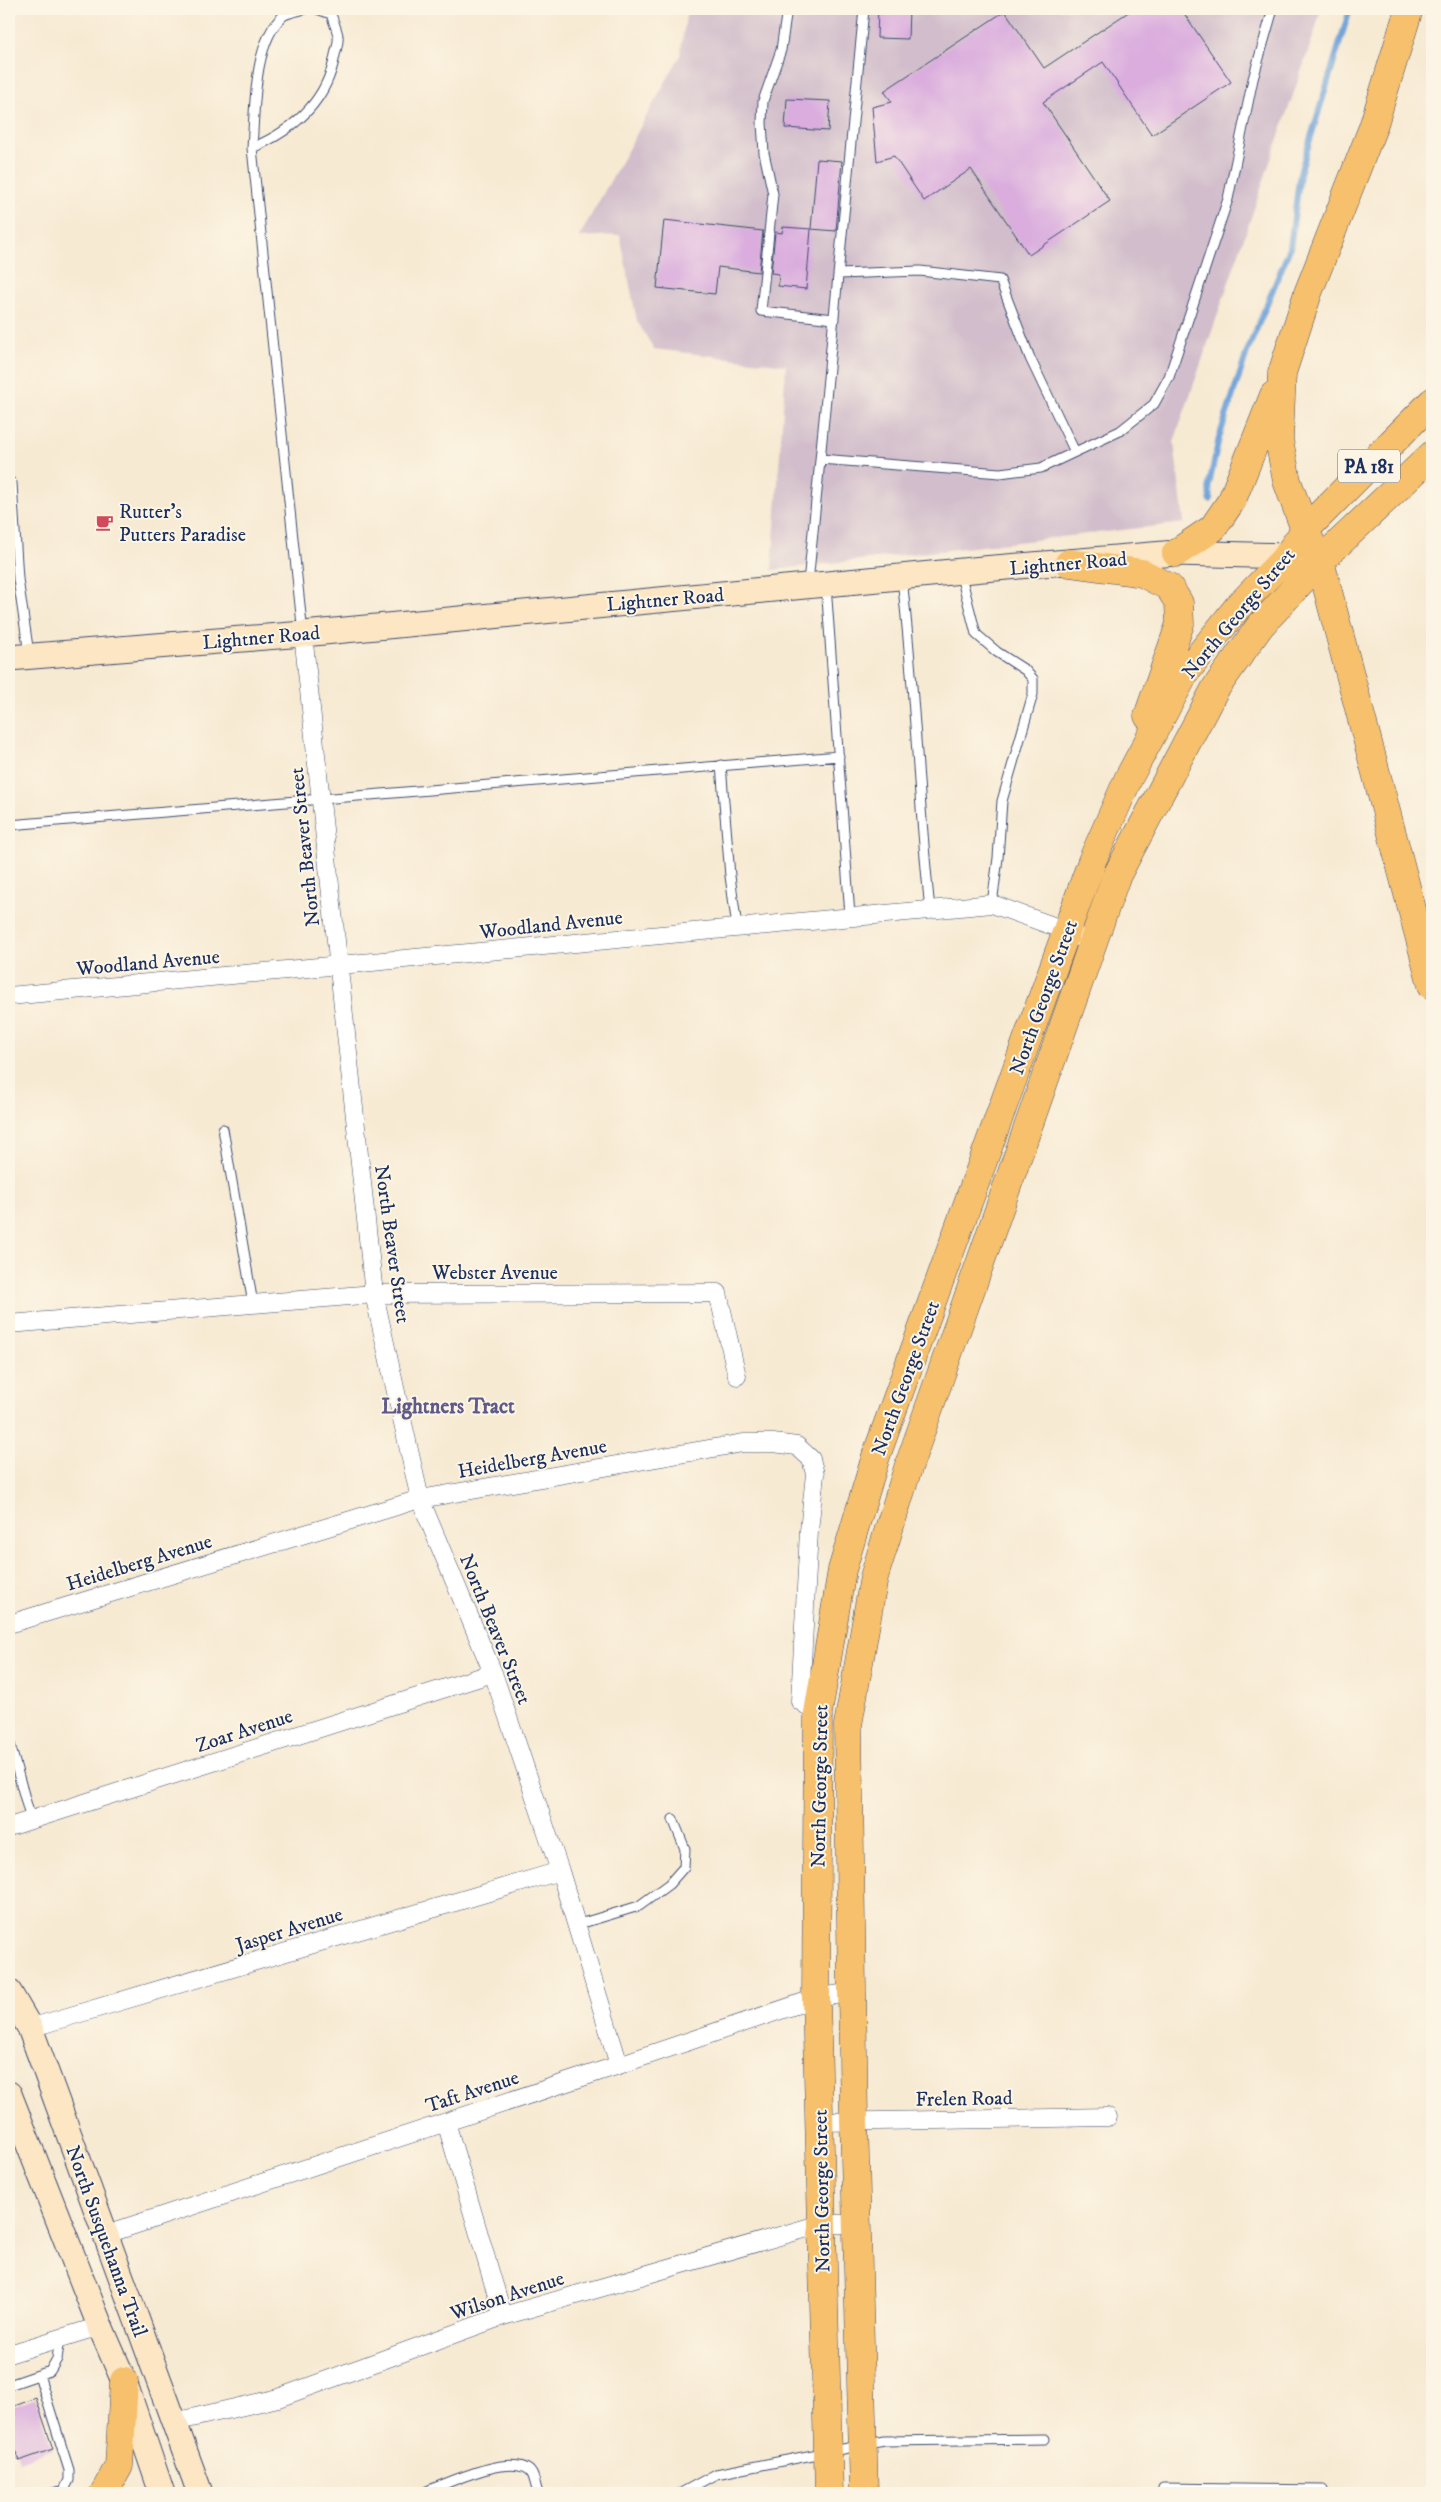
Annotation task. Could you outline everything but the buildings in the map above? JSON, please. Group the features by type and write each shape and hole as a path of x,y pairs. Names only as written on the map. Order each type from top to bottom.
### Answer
{"main road":[{"path":"1176,553 1213,528 1232,500 1282,372 1308,294 1373,127 1409,9"},
{"path":"1282,372 1279,440 1287,481 1305,530 1320,561 1432,985"},
{"name":"North George Street","path":"829,2493 816,1998 818,1713 842,1570 876,1456 1092,861 1129,777 1185,673 1237,608 1287,556 1305,530 1432,402"},
{"name":"North George Street","path":"864,2493 854,2120 848,1725 874,1577 908,1468 1091,943 1116,877 1215,689 1260,626 1320,561 1432,455"},
{"path":"1069,563 1142,573 1169,587 1180,603 1180,624 1129,777"},
{"path":"104,2493 119,2466 124,2381"}],"street":[{"name":"Lightner Road","path":"19,657 303,634 1176,553 1287,556 1320,561"},
{"name":"North Beaver Street","path":"303,634 374,1294 420,1499 493,1673 560,1870 619,2065"},
{"name":"Woodland Avenue","path":"9,996 992,904 1067,931 1091,943"},
{"name":"Webster Avenue","path":"9,1324 374,1294 718,1293 737,1376"},
{"name":"Heidelberg Avenue","path":"9,1624 420,1499 743,1444 773,1443 797,1446 811,1459 814,1474 800,1701 818,1713"},
{"name":"Zoar Avenue","path":"9,1827 493,1673"},
{"name":"Jasper Avenue","path":"30,2028 560,1870"},
{"name":"North Susquehanna Trail","path":"9,1992 30,2028 104,2235 200,2493"},
{"name":"Taft Avenue","path":"104,2235 816,1998 853,1992"},
{"name":"North Susquehanna Trail","path":"9,2094 100,2326 124,2381 162,2493"},
{"name":"Frelen Road","path":"820,2122 854,2120 1108,2118"},
{"path":"446,2122 503,2316"},
{"name":"Wilson Avenue","path":"174,2422 278,2398 503,2316 821,2224 858,2224"},
{"path":"9,2354 100,2326"}],"lane":[{"path":"303,634 252,148 256,96 264,42 284,15 305,9"},
{"path":"252,148 276,137 301,120 325,88 334,64 338,37 331,14 317,9"},
{"path":"787,9 781,50 763,101 764,152 773,194 761,311 834,319"},
{"path":"850,916 839,756 817,585 820,459 864,9"},
{"path":"820,459 1000,473 1042,468 1120,431 1154,404 1168,377 1228,199 1253,80 1273,9"},
{"path":"839,274 920,271 1000,280 1030,358 1075,452"},
{"path":"9,483 12,483 14,579 19,657"},
{"path":"960,572 976,634 997,652 1025,670 1032,679 1033,694 1002,801 998,858 992,904"},
{"path":"902,577 911,658 930,910"},
{"path":"9,824 839,756"},
{"path":"720,766 730,876 737,927"},
{"path":"223,1129 253,1304"},
{"path":"9,1741 32,1820"},
{"path":"576,1925 639,1906 669,1884 684,1867 685,1849 673,1819"},
{"path":"9,2385 50,2372 57,2359 60,2338"},
{"path":"38,2375 69,2470 69,2480 64,2490 53,2493"},
{"path":"681,2493 716,2474 884,2441 1045,2439"},
{"path":"422,2493 496,2466 519,2465 532,2473 538,2493"},
{"path":"1163,2493 1163,2488 1323,2490 1323,2493"}],"shaded area":[{"path":"687,9 1321,9 1174,442 1184,523 772,570 786,365 654,349 637,321 620,235 579,237 680,56"}],"waterway":[{"path":"1210,500 1209,485 1219,438 1247,352 1290,248 1300,173 1350,9"}],"place":[{"name":"Rutter’s Putters Paradise","path":"105,522"}],"district":[{"name":"Lightners Tract","path":"448,1406"}]}
